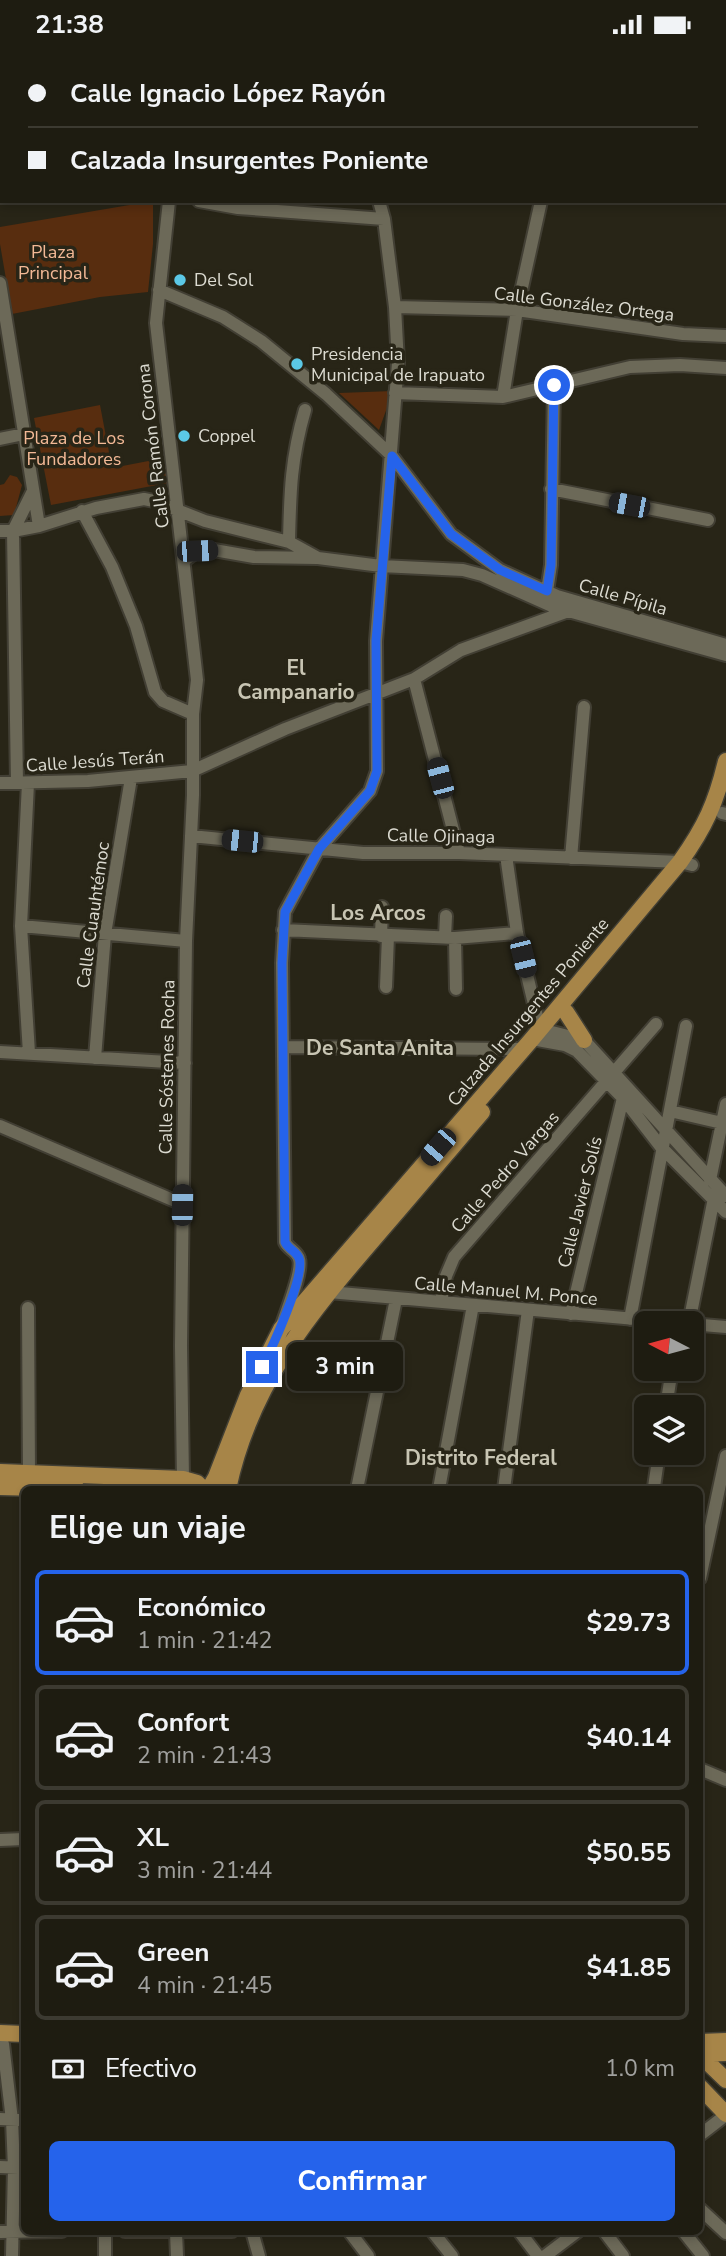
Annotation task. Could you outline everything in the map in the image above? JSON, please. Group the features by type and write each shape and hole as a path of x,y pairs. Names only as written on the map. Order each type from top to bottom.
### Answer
{"main road":[{"name":"Calzada Insurgentes Poniente","path":"211,1486 257,1389 281,1329 538,1038 566,1012 686,863 717,798 726,761"},
{"name":"Calzada Insurgentes Poniente","path":"229,1486 257,1389 284,1352 329,1292 538,1038 710,838 725,809"},
{"path":"566,1012 584,1040"},
{"path":"0,1472 197,1483 200,1486"},
{"path":"0,1487 21,1488"},
{"path":"1,2037 21,2034"},
{"path":"1,2037 21,2043"},
{"path":"703,2042 726,2041"},
{"path":"703,2055 726,2053"},
{"path":"703,2058 726,2080"},
{"path":"703,2090 726,2114"}],"street":[{"name":"Calle Ramón Corona","path":"169,203 156,323 197,680 193,714 192,771"},
{"path":"210,203 238,208 384,219"},
{"path":"281,1329 300,1266 297,1255 285,1242 285,912 319,849 370,791 377,771 376,641 398,363 395,307 380,203"},
{"path":"503,397 517,310 541,203"},
{"path":"0,283 39,526"},
{"name":"Calle Pípila","path":"159,290 223,317 261,341 327,394 392,456 451,534 500,570 584,604 726,645"},
{"name":"Calle González Ortega","path":"395,307 517,310 683,334 726,336"},
{"path":"395,393 503,397 631,367 680,365 726,368"},
{"path":"547,591 551,565 554,385"},
{"path":"289,542 290,479 305,410"},
{"path":"373,437 384,436 395,421"},
{"path":"0,439 24,434"},
{"path":"551,489 708,520"},
{"path":"29,1053 21,926 22,783 6,531 33,491"},
{"path":"6,531 39,526 82,511 144,499 163,503 205,521 289,542 318,558"},
{"path":"82,511 112,567 136,626 155,692 163,701 193,714"},
{"path":"463,570 471,563 472,555 468,547"},
{"name":"Calle Pípila","path":"185,560 197,551 214,550 254,557 318,558 381,566 463,570 482,575 541,602 726,655"},
{"name":"Calle Jesús Terán","path":"0,783 131,778 192,771 285,729 414,679 461,650 584,604"},
{"path":"414,679 459,853"},
{"path":"571,858 584,707"},
{"name":"Calle Sóstenes Rocha","path":"181,1484 186,941 192,771"},
{"name":"Calle Cuauhtémoc","path":"94,1058 105,935 131,778"},
{"name":"Calle Ojinaga","path":"191,835 363,853 459,853 686,863"},
{"path":"506,855 517,933 538,1038"},
{"path":"382,907 386,987"},
{"path":"446,916 456,989"},
{"path":"21,926 186,941"},
{"path":"283,930 450,938 517,933"},
{"name":"Calle Pedro Vargas","path":"441,1302 446,1276 454,1258 656,1024"},
{"path":"630,1319 686,1026"},
{"path":"283,1047 538,1038 584,1040 623,1098 662,1147 720,1197"},
{"path":"538,1038 577,1051 609,1077 665,1129 710,1180 726,1212"},
{"path":"0,1052 185,1063"},
{"name":"Calle Javier Solís","path":"571,1314 623,1098"},
{"path":"710,1180 724,1124 726,1104"},
{"path":"670,1111 724,1124"},
{"path":"0,1126 182,1205"},
{"path":"693,1311 720,1197"},
{"name":"Calle Manuel M. Ponce","path":"329,1292 634,1319"},
{"path":"357,1486 396,1299"},
{"path":"440,1486 473,1305"},
{"path":"28,1308 29,1474"},
{"path":"504,1486 528,1310"},
{"path":"704,1325 726,1327"},
{"path":"703,1569 720,1517 726,1456"},
{"path":"654,1486 657,1465"},
{"path":"703,1770 726,1780"},
{"path":"0,1840 21,1839"},
{"path":"1,2037 19,2168 6,2232 12,2256"},
{"path":"703,2133 726,2114"},
{"path":"0,2167 19,2168"},
{"path":"703,2212 726,2233"},
{"path":"105,2235 105,2256"},
{"path":"176,2235 177,2256"},
{"path":"253,2235 259,2256"},
{"path":"352,2235 368,2256"},
{"path":"435,2235 452,2256"},
{"path":"522,2235 538,2256"},
{"path":"545,2256 573,2235"},
{"path":"607,2235 623,2256"},
{"path":"686,2235 703,2256"}],"green space":[{"name":"Plaza Principal","path":"153,203 153,244 148,292 100,297 12,314 0,244 0,227"},
{"path":"393,391 379,430 339,393"},
{"name":"Plaza de Los Fundadores","path":"100,405 112,468 164,458 168,483 51,505 34,418"},
{"path":"10,475 17,477 22,485 14,515 0,516 0,485 4,484"}],"place":[{"name":"Del Sol","path":"180,280"},
{"name":"Presidencia Municipal de Irapuato","path":"297,364"},
{"name":"Coppel","path":"184,436"}],"district":[{"name":"El Campanario","path":"296,680"},
{"name":"Los Arcos","path":"378,913"},
{"name":"De Santa Anita","path":"380,1048"},
{"name":"Distrito Federal","path":"481,1458"}],"route":[{"path":"262,1367 281,1329 300,1266 297,1255 285,1242 282,963 285,912 319,849 370,791 377,771 376,641 392,456 451,534 500,570 547,591 551,565 554,385"}]}
